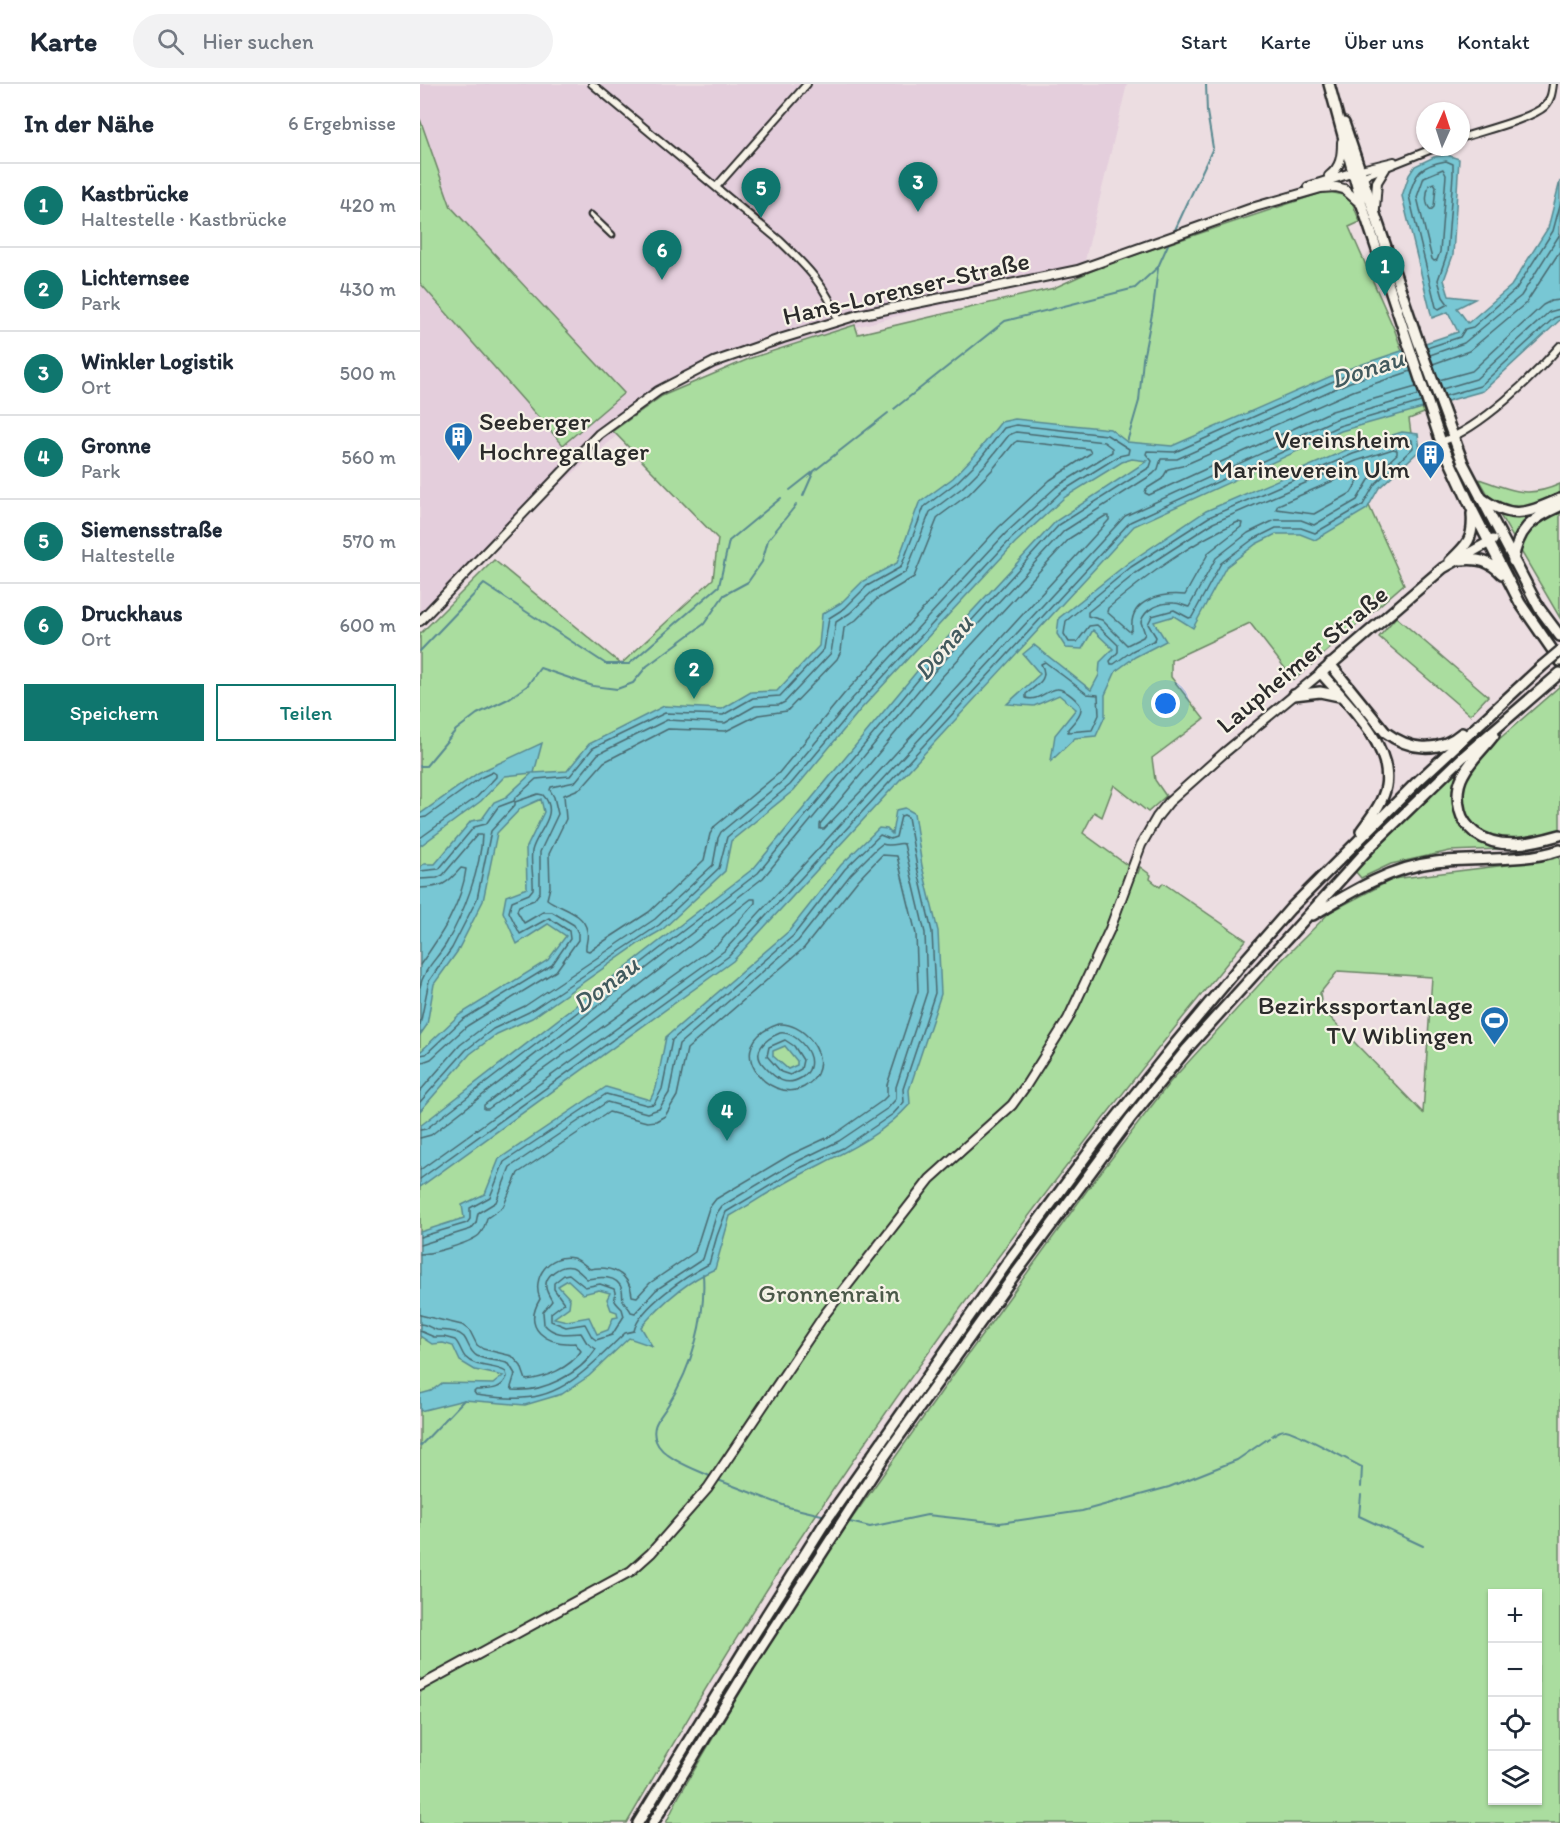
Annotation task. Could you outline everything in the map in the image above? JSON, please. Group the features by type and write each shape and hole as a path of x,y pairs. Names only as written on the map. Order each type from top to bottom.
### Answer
{"main road":[{"path":"1329,84 1342,137 1375,211 1446,418 1475,487 1513,561 1539,608 1560,636"},
{"path":"1329,84 1358,174 1362,205 1442,442 1510,585 1541,637 1560,661"},
{"path":"1481,498 1501,511 1520,513 1535,510 1560,498"},
{"path":"1513,561 1517,542 1524,529 1533,521 1560,506"},
{"path":"1443,568 1470,540 1472,509"},
{"name":"Laupheimer Straße","path":"1321,673 1443,568 1501,536"},
{"path":"1458,560 1486,561 1499,571 1510,585"},
{"path":"638,1823 824,1524 1007,1263 1095,1144 1240,966 1290,909 1350,848 1560,651"},
{"path":"1330,664 1385,732 1396,741 1408,746 1435,747 1446,744 1470,726 1482,722"},
{"path":"1321,673 1378,743 1386,774 1386,785 1378,806 1350,848"},
{"path":"653,1823 749,1666 811,1569 849,1515 882,1460 1085,1178 1186,1050 1386,831 1504,720 1560,673"},
{"path":"1294,695 1320,692 1342,697"},
{"path":"1504,720 1493,738 1473,757 1462,776 1457,800 1461,815 1468,828 1484,839 1504,844 1523,843 1560,835"},
{"path":"1303,921 1388,874 1417,865 1456,860 1526,858 1560,850"}],"street":[{"path":"592,84 803,262 820,284 838,321"},
{"path":"716,187 807,84"},
{"path":"1470,135 1535,112 1547,103 1552,95 1553,84"},
{"path":"1324,180 1336,171 1340,163 1342,137"},
{"path":"1358,174 1416,155"},
{"path":"1358,174 1385,169 1404,159"},
{"path":"1375,211 1377,182 1385,169"},
{"name":"Hans-Lorenser-Straße","path":"420,621 586,445 658,391 714,362 838,321 1078,270 1278,199 1324,180 1358,174"},
{"name":"Hans-Lorenser-Straße","path":"1278,199 1321,188 1336,187 1350,192 1362,205"},
{"path":"591,215 612,236"},
{"path":"1442,442 1468,428 1520,388 1560,346"},
{"name":"Laupheimer Straße","path":"420,1686 631,1571 651,1553 712,1484 825,1314 893,1225 930,1179 1012,1105 1025,1087 1068,1019 1110,929 1147,832 1157,817 1176,796 1237,742 1321,673"}],"shaded area":[{"path":"420,84 1127,84 1082,273 916,311 755,354 677,384 551,492 420,628"}],"green space":[{"path":"420,119 451,207 624,393 563,445 420,283"},
{"name":"Gronnenrain","path":"1327,191 1350,197 1360,222 1349,227 1395,331 1424,413 1409,419 1414,455 1366,499 1404,584 1294,680 1250,623 1171,660 1171,677 1204,719 1152,758 1155,780 1166,796 1148,812 1114,785 1102,817 1094,812 1083,833 1138,873 1140,867 1151,875 1150,879 1160,887 1163,883 1246,940 1071,1160 959,1310 851,1463 776,1575 627,1823 420,1823 420,634 494,560 621,664 713,579 718,539 613,431 662,396 751,358 855,325 858,334 1054,288 1102,266"},
{"path":"1479,479 1510,489 1529,492 1548,489 1560,484 1560,618"},
{"path":"1396,617 1488,696 1470,715 1379,637"},
{"path":"1560,686 1560,839 1527,848 1450,851 1391,864 1361,878 1355,871 1453,774 1474,761"},
{"path":"1560,853 1560,1823 666,1823 679,1796 791,1605 956,1371 1088,1189 1170,1082 1279,963 1330,912 1393,879 1515,864","holes":["1338,971 1432,977 1423,1113 1322,1009 1320,993"]}],"water":[{"name":"Donau","path":"1450,156 1459,159 1453,255 1444,280 1449,296 1475,299 1457,308 1468,323 1511,286 1548,228 1560,181 1560,320 1483,391 1341,431 1134,526 733,961 420,1187 420,1126 754,868 923,664 1056,521 1147,461 1132,459 1122,462 1065,497 1015,543 861,709 794,790 731,841 725,871 662,930 641,942 532,1018 497,1034 470,1054 420,1111 420,1052 459,1015 548,960 566,936 548,924 517,944 503,912 506,896 527,888 526,849 544,812 541,799 521,808 497,833 483,901 457,952 434,984 427,1025 420,1035 420,867 424,864 435,864 471,821 482,819 494,802 506,797 532,773 505,776 481,801 420,846 420,814 478,773 542,743 534,773 567,771 589,744 664,706 722,709 751,692 777,691 819,646 822,614 841,603 863,581 897,563 919,503 953,478 1001,422 1015,419 1110,429 1127,442 1172,446 1345,370 1458,332 1448,312 1432,318 1402,196 1409,175 1415,166 1434,157"},
{"path":"1402,432 1418,434 1420,450 1379,488 1367,509 1315,540 1300,534 1276,534 1256,544 1226,567 1193,628 1174,616 1154,622 1166,641 1135,657 1116,671 1105,695 1105,716 1096,736 1075,738 1051,761 1055,735 1076,709 1059,695 1034,706 1007,704 1040,674 1023,654 1034,645 1091,690 1099,675 1100,662 1113,649 1093,630 1082,649 1066,648 1057,634 1059,618 1128,563 1206,511 1351,448"},
{"path":"905,808 914,813 922,866 938,931 941,994 909,1090 910,1104 899,1116 873,1135 730,1216 715,1269 694,1280 675,1294 641,1327 652,1346 629,1338 589,1376 562,1394 525,1405 464,1400 420,1411 420,1394 431,1391 442,1383 493,1384 503,1376 475,1370 460,1361 453,1346 443,1343 432,1344 420,1336 420,1232 464,1218 462,1205 485,1194 499,1159 606,1087 650,1100 656,1088 666,1037 789,931 841,865 879,828 887,829 892,834 896,810","holes":["785,1046 797,1061 797,1065 788,1069 773,1056 773,1051","568,1280 583,1294 599,1290 610,1293 607,1299 611,1310 617,1312 618,1317 613,1318 608,1330 597,1334 589,1317 567,1321 554,1318 569,1307 570,1299 558,1286"]}],"waterway":[{"path":"1174,232 1213,148 1207,112 1206,84"},
{"path":"894,409 1005,321 1135,288 1158,267 1170,240"},
{"path":"1127,442 1139,401 1143,359 1158,268"},
{"path":"790,490 888,413"},
{"path":"803,496 814,471"},
{"path":"420,651 484,584 606,664 629,664 719,586 729,541 781,498"},
{"path":"420,766 426,766 456,730 477,714 508,699 527,686 540,668 593,686 617,689 633,683 647,666 704,624 724,595 748,582 762,562 768,540 796,505"},
{"path":"703,1274 702,1308 696,1342 677,1390 654,1430 656,1441 665,1453 712,1477"},
{"path":"420,1446 464,1400"},
{"path":"1272,1436 1281,1431 1290,1431 1362,1467 1361,1487"},
{"path":"846,1521 870,1527 927,1515 1000,1523 1082,1511 1169,1487 1237,1460 1269,1438"},
{"path":"718,1480 788,1507 826,1516"},
{"path":"1361,1495 1359,1516 1423,1546"}],"place":[{"name":"Winkler Logistik","path":"918,212"},
{"name":"Siemensstraße","path":"761,218"},
{"name":"Druckhaus","path":"662,280"},
{"name":"Kastbrücke","path":"1385,296"},
{"name":"Seeberger Hochregallager","path":"458,462"},
{"name":"Vereinsheim Marineverein Ulm","path":"1431,480"},
{"name":"Lichternsee","path":"694,699"},
{"name":"Bezirkssportanlage TV Wiblingen","path":"1494,1046"},
{"name":"Gronne","path":"727,1141"}]}
